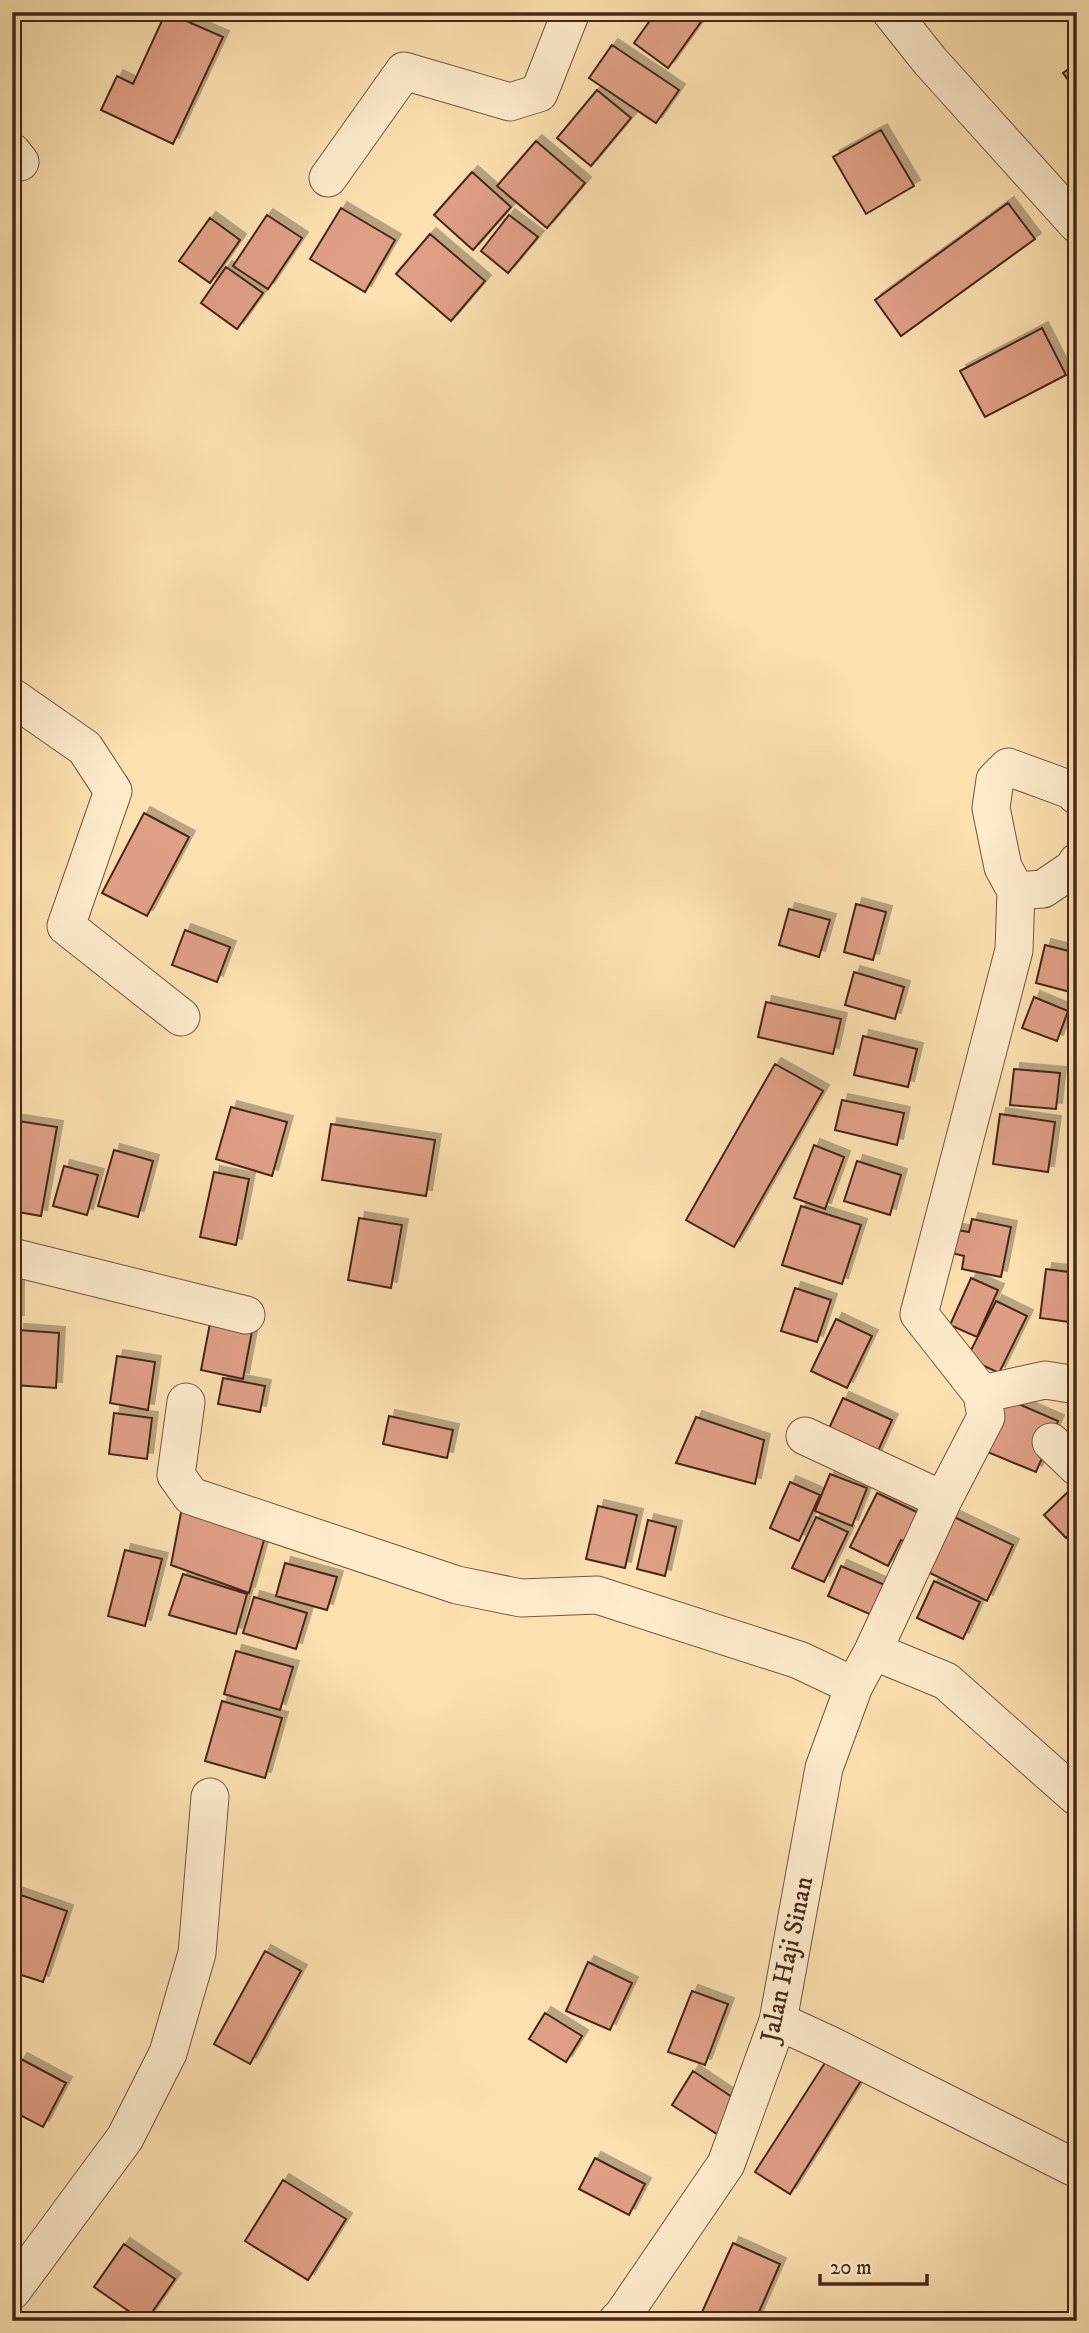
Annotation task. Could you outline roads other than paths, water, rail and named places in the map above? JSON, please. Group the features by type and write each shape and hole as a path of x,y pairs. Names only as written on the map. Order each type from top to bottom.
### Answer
{"street":[{"path":"328,178 404,71 510,102 539,93 571,12"},
{"path":"891,12 930,61 1077,224"},
{"path":"12,697 85,748 113,790 66,926 181,1017"},
{"path":"1077,796 1071,790 1008,767 995,780 990,808 1003,867 1016,891 1014,950 919,1314 982,1394 1045,1380 1077,1385"},
{"path":"1016,891 1043,888 1074,868 1077,862"},
{"path":"12,1257 246,1315"},
{"name":"Jalan Haji Sinan","path":"624,2319 726,2164 778,2021 824,1768 854,1686 986,1417 982,1394"},
{"path":"186,1402 176,1475 191,1496 457,1585 521,1598 597,1595 799,1660 854,1686"},
{"path":"805,1436 943,1500"},
{"path":"1051,1442 1077,1467"},
{"path":"873,1651 946,1681 1077,1797"},
{"path":"12,2291 125,2138 169,2053 197,1953 210,1797"},
{"path":"778,2021 1077,2169"}]}
